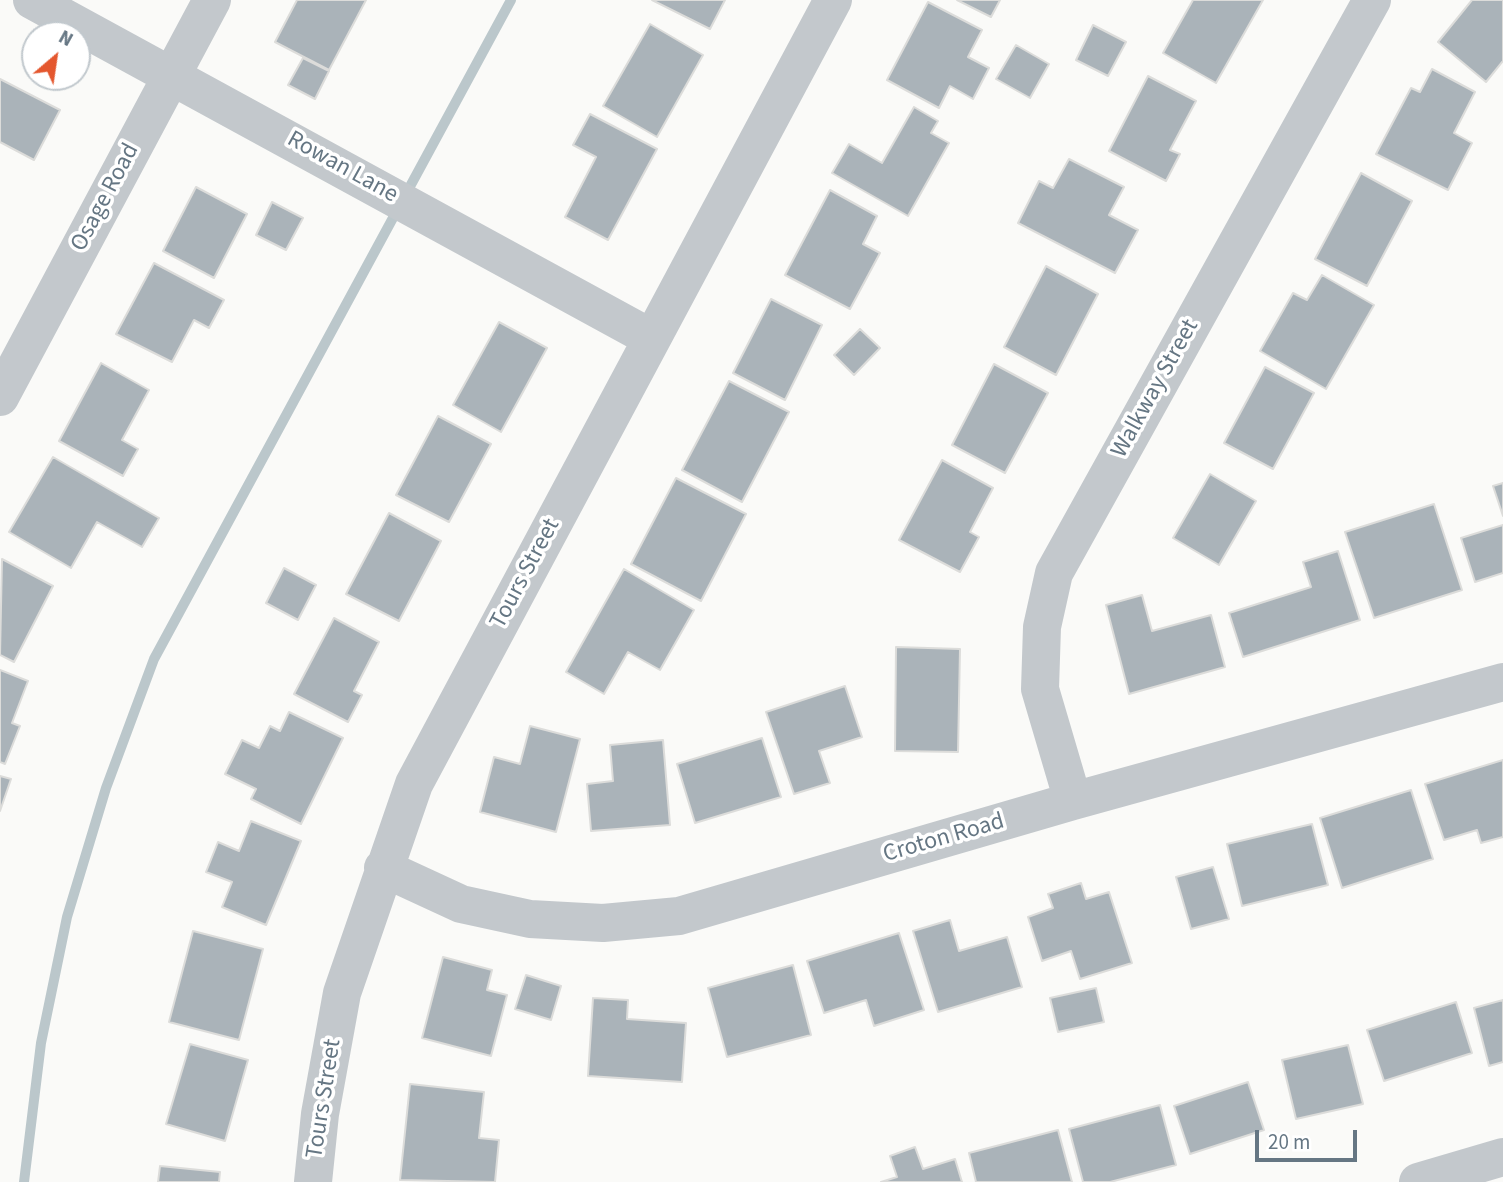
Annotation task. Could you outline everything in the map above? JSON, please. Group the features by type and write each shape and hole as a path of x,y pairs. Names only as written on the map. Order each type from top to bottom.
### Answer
{"street":[{"name":"Rowan Lane","path":"32,0 652,338"},
{"name":"Osage Road","path":"0,397 212,0"},
{"name":"Tours Street","path":"313,1182 320,1114 342,993 414,784 833,0"},
{"name":"Walkway Street","path":"1073,801 1040,689 1042,627 1054,573 1372,0"},
{"name":"Croton Road","path":"383,868 461,904 530,919 603,923 679,916 1073,801 1503,682"},
{"path":"1418,1182 1503,1157"}],"building":[{"path":"297,0 366,0 329,70 275,42"},
{"path":"652,0 725,0 710,29"},
{"path":"957,0 1000,0 991,17"},
{"path":"1193,0 1263,0 1216,83 1163,53"},
{"path":"1472,0 1503,0 1503,61 1486,82 1438,42"},
{"path":"928,2 982,30 968,57 989,68 973,99 950,86 939,108 887,80"},
{"path":"650,24 703,55 657,137 603,106"},
{"path":"1093,25 1126,42 1108,76 1076,60"},
{"path":"1016,45 1049,64 1030,98 996,79"},
{"path":"303,58 329,71 315,99 288,85"},
{"path":"1432,69 1475,92 1454,133 1472,143 1448,190 1376,154 1411,88 1420,92"},
{"path":"1148,76 1196,101 1170,150 1180,154 1166,181 1109,151"},
{"path":"0,79 60,110 34,160 0,142"},
{"path":"914,107 938,121 931,133 949,143 908,216 832,173 849,144 882,163"},
{"path":"590,114 657,149 608,240 565,217 596,157 573,145"},
{"path":"1069,159 1124,187 1109,215 1138,230 1115,273 1018,223 1039,181 1053,188"},
{"path":"1361,173 1412,201 1367,286 1315,259"},
{"path":"196,187 247,214 214,278 163,251"},
{"path":"830,190 877,216 863,244 880,253 850,309 785,275"},
{"path":"272,202 303,218 286,250 256,235"},
{"path":"154,263 224,300 209,328 194,320 172,362 116,334"},
{"path":"1046,266 1098,294 1056,375 1004,347"},
{"path":"1322,275 1374,305 1326,389 1260,351 1293,293 1307,300"},
{"path":"771,299 822,325 785,400 733,373"},
{"path":"499,322 547,348 501,432 453,405"},
{"path":"860,329 880,348 854,375 834,355"},
{"path":"101,363 149,390 122,440 138,449 123,476 59,441"},
{"path":"994,364 1048,393 1005,473 952,445"},
{"path":"1265,367 1314,393 1273,469 1224,443"},
{"path":"729,381 789,412 742,502 682,470"},
{"path":"438,416 491,444 449,522 396,495"},
{"path":"53,457 159,518 142,547 97,522 71,568 9,532"},
{"path":"942,460 993,488 970,532 979,537 960,572 899,540"},
{"path":"1210,474 1256,501 1219,565 1173,538"},
{"path":"676,478 746,514 701,601 631,564"},
{"path":"1503,483 1503,516 1493,486"},
{"path":"1434,504 1462,590 1374,618 1345,532"},
{"path":"389,513 441,541 399,621 346,594"},
{"path":"1503,525 1503,573 1475,582 1461,538"},
{"path":"1338,551 1360,620 1243,657 1229,613 1311,587 1303,562"},
{"path":"2,559 53,586 14,662 0,655"},
{"path":"284,568 316,585 298,620 266,603"},
{"path":"624,569 694,610 660,670 628,652 604,694 566,672"},
{"path":"1142,595 1152,631 1211,615 1225,667 1129,694 1106,605"},
{"path":"334,618 379,642 354,691 362,695 348,722 294,694"},
{"path":"896,647 960,649 958,752 895,751"},
{"path":"0,670 28,681 12,723 20,726 5,764 0,762"},
{"path":"845,686 862,737 819,751 830,783 794,794 766,712"},
{"path":"289,712 343,738 301,824 251,799 256,789 225,774 242,740 259,748 270,726 280,731"},
{"path":"530,726 580,739 556,832 480,812 494,757 520,764"},
{"path":"762,738 781,797 695,823 677,764"},
{"path":"663,740 670,825 591,831 587,784 613,781 610,745"},
{"path":"1503,760 1503,837 1481,843 1477,830 1444,840 1425,784"},
{"path":"0,776 11,779 0,811"},
{"path":"1411,790 1433,859 1342,888 1320,818"},
{"path":"251,821 301,841 266,925 222,907 232,882 206,872 218,842 239,851"},
{"path":"1312,824 1328,885 1242,906 1227,844"},
{"path":"1213,867 1229,919 1191,929 1176,877"},
{"path":"1081,883 1086,899 1109,892 1132,963 1080,979 1071,951 1042,961 1028,917 1053,908 1048,894"},
{"path":"950,920 959,951 1007,937 1022,987 938,1012 913,931"},
{"path":"193,931 263,949 239,1040 169,1022"},
{"path":"899,933 924,1010 874,1026 866,1000 824,1013 807,961"},
{"path":"443,957 492,970 487,990 507,995 491,1056 422,1038"},
{"path":"793,965 811,1035 727,1057 708,988"},
{"path":"526,975 561,986 551,1020 515,1009"},
{"path":"1096,988 1104,1022 1058,1032 1050,998"},
{"path":"593,998 628,1000 627,1019 686,1023 682,1082 588,1076"},
{"path":"1503,1000 1503,1062 1489,1066 1474,1008"},
{"path":"1456,1002 1472,1053 1384,1081 1367,1030"},
{"path":"190,1044 248,1060 225,1141 166,1124"},
{"path":"1348,1045 1363,1104 1296,1119 1282,1060"},
{"path":"1248,1082 1264,1130 1190,1154 1174,1106"},
{"path":"410,1084 484,1092 479,1138 499,1140 495,1182 400,1180"},
{"path":"1160,1105 1176,1165 1110,1182 1083,1182 1069,1129"},
{"path":"1058,1130 1072,1182 976,1182 969,1153"},
{"path":"915,1147 923,1169 955,1159 962,1182 881,1182 897,1177 890,1156"},
{"path":"160,1166 220,1172 219,1182 158,1182"}],"waterway":[{"path":"24,1182 41,1043 67,917 106,788 154,659 511,0"}]}
